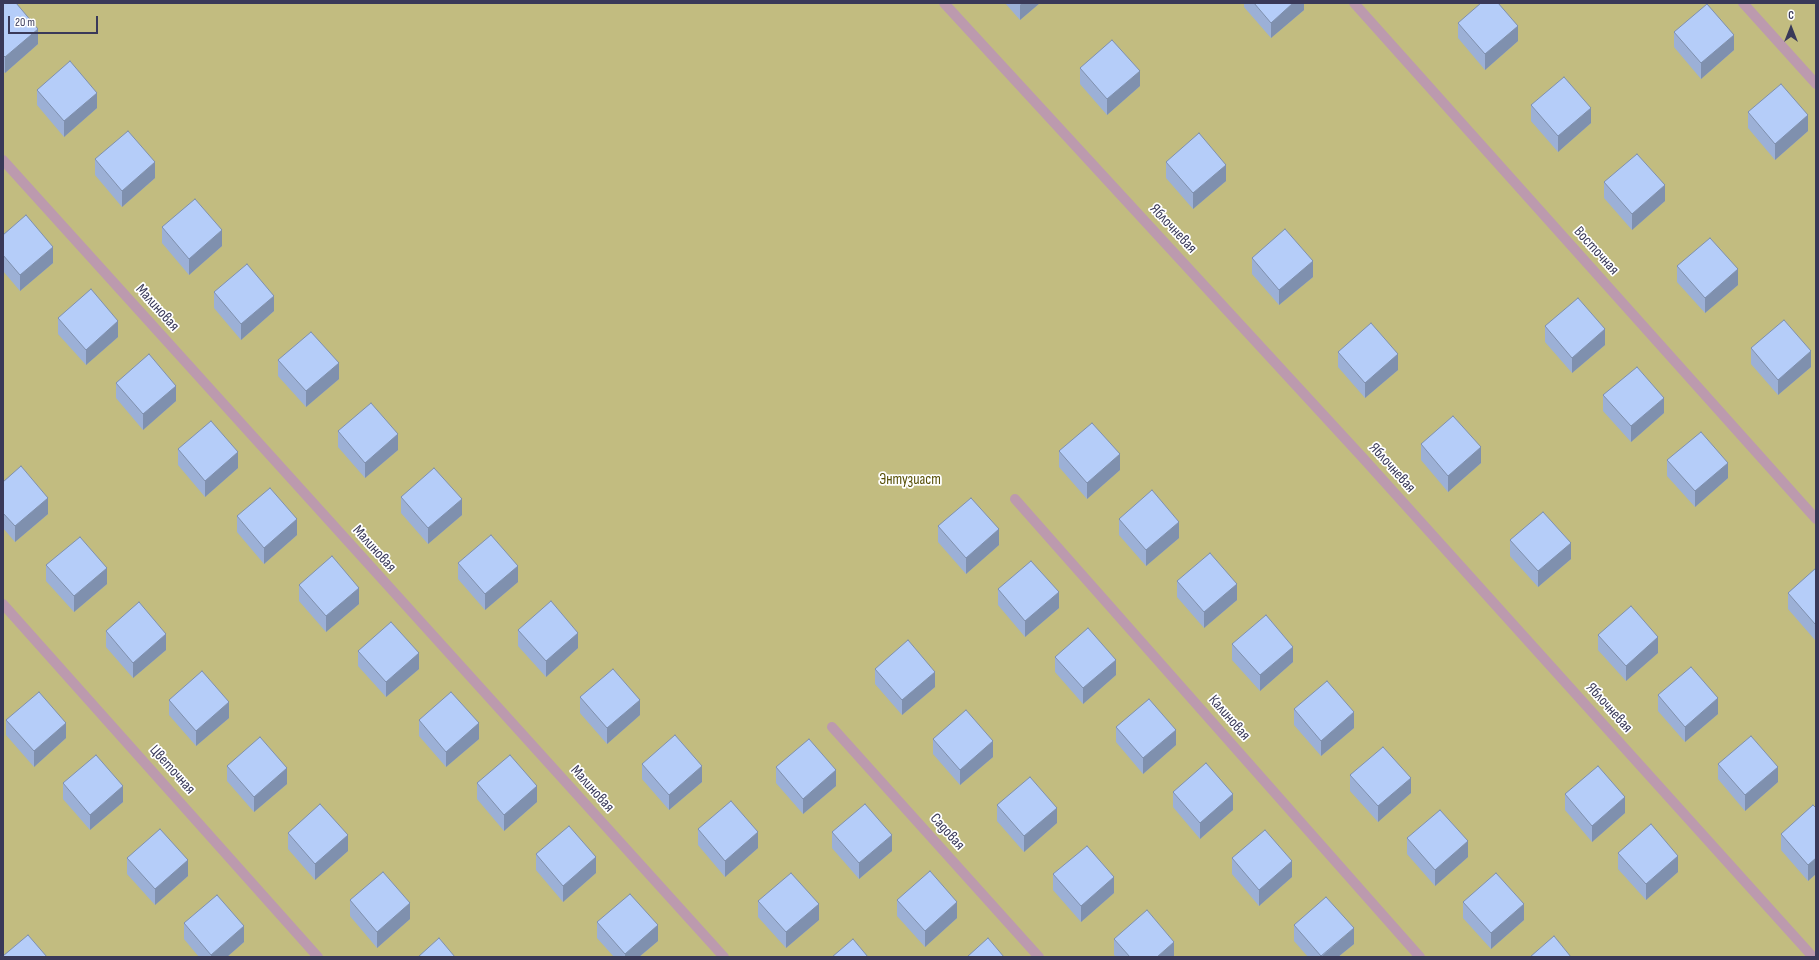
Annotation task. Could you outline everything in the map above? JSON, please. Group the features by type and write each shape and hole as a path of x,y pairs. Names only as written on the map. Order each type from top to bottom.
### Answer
{"street":[{"name":"Яблочневая","path":"944,3 1363,458 1813,957"},
{"name":"Восточная","path":"1354,3 1816,519"},
{"path":"1743,3 1816,84"},
{"name":"Малиновая","path":"3,160 724,957"},
{"name":"Калиновая","path":"1015,499 1420,957"},
{"name":"Цветочная","path":"3,604 318,957"},
{"name":"Садовая","path":"832,727 1039,957"}],"green space":[{"name":"Энтузиаст","path":"3,3 1816,3 1816,957 3,957"}],"building":[{"path":"4,3 16,3 38,29 5,57 3,55"},
{"path":"1254,3 1293,3 1271,23"},
{"path":"1481,3 1498,3 1518,26 1485,54 1458,23"},
{"path":"1707,4 1734,35 1701,63 1674,32"},
{"path":"1112,40 1140,71 1107,99 1080,68"},
{"path":"70,61 97,93 64,121 37,90"},
{"path":"1564,77 1591,108 1558,136 1531,105"},
{"path":"1781,84 1808,115 1775,144 1748,112"},
{"path":"128,131 155,162 122,191 95,159"},
{"path":"1199,133 1226,165 1193,193 1166,162"},
{"path":"1637,154 1665,185 1632,214 1604,182"},
{"path":"195,199 222,230 189,259 162,227"},
{"path":"26,215 53,247 20,275 3,255 3,235"},
{"path":"1285,229 1313,261 1279,290 1252,258"},
{"path":"1710,238 1738,269 1705,298 1677,266"},
{"path":"247,264 274,296 241,324 214,292"},
{"path":"91,289 118,321 86,350 58,318"},
{"path":"1578,298 1605,329 1572,358 1545,326"},
{"path":"1784,320 1811,351 1778,380 1751,348"},
{"path":"1371,323 1398,354 1365,383 1338,352"},
{"path":"311,332 339,363 306,391 278,360"},
{"path":"149,354 176,386 143,414 116,383"},
{"path":"1637,367 1664,398 1631,426 1603,395"},
{"path":"371,403 398,434 365,463 338,431"},
{"path":"1453,416 1481,447 1448,476 1421,444"},
{"path":"211,421 238,452 205,481 178,449"},
{"path":"1092,423 1120,454 1087,483 1059,451"},
{"path":"1701,432 1728,463 1695,491 1667,460"},
{"path":"21,466 48,498 15,526 3,513 3,482"},
{"path":"434,468 462,499 428,528 401,497"},
{"path":"270,488 297,519 264,548 237,516"},
{"path":"1152,490 1179,522 1146,550 1119,519"},
{"path":"971,498 999,529 966,558 938,526"},
{"path":"1543,512 1571,543 1538,571 1510,540"},
{"path":"491,535 518,566 485,594 458,563"},
{"path":"80,537 107,568 74,596 46,565"},
{"path":"1210,553 1237,584 1204,612 1177,581"},
{"path":"332,556 359,588 326,616 299,585"},
{"path":"1031,561 1059,592 1025,621 998,589"},
{"path":"1816,568 1816,623 1815,624 1788,593"},
{"path":"551,601 578,633 546,661 518,630"},
{"path":"139,602 166,634 133,663 106,631"},
{"path":"1631,606 1658,637 1626,666 1598,635"},
{"path":"1266,615 1293,647 1260,675 1232,644"},
{"path":"391,622 419,653 386,682 358,651"},
{"path":"1088,628 1116,660 1083,688 1055,657"},
{"path":"908,640 935,672 902,700 875,669"},
{"path":"1691,667 1718,698 1685,727 1658,695"},
{"path":"613,669 640,700 607,728 580,697"},
{"path":"202,671 229,702 196,731 169,700"},
{"path":"1327,681 1354,712 1321,741 1294,709"},
{"path":"39,692 66,723 34,751 6,720"},
{"path":"451,692 479,723 446,752 419,720"},
{"path":"1149,699 1176,730 1143,758 1116,727"},
{"path":"966,710 993,741 960,770 933,739"},
{"path":"675,735 702,766 669,795 642,764"},
{"path":"1751,736 1778,767 1745,795 1718,764"},
{"path":"260,737 287,768 254,797 227,766"},
{"path":"809,739 836,770 803,799 776,767"},
{"path":"1383,747 1411,778 1378,806 1350,775"},
{"path":"96,755 123,786 90,815 63,783"},
{"path":"510,755 537,786 504,815 477,783"},
{"path":"1206,763 1233,794 1200,823 1173,792"},
{"path":"1598,766 1625,797 1592,826 1565,794"},
{"path":"1030,777 1057,808 1024,836 997,805"},
{"path":"731,801 758,832 725,861 698,829"},
{"path":"320,804 348,835 315,864 288,833"},
{"path":"865,804 892,835 859,863 832,832"},
{"path":"1813,805 1816,808 1816,858 1808,865 1781,834"},
{"path":"1440,810 1468,841 1435,870 1407,838"},
{"path":"1651,824 1678,856 1646,884 1618,853"},
{"path":"569,826 596,857 563,886 536,854"},
{"path":"160,829 188,860 155,889 127,858"},
{"path":"1265,830 1292,861 1259,890 1232,858"},
{"path":"1087,846 1114,877 1081,906 1053,874"},
{"path":"930,871 957,902 925,931 897,900"},
{"path":"383,872 410,903 377,932 350,900"},
{"path":"791,873 819,904 786,932 758,901"},
{"path":"1496,873 1524,904 1491,933 1463,902"},
{"path":"630,894 658,925 625,954 597,922"},
{"path":"217,895 244,926 211,955 184,923"},
{"path":"1326,897 1354,928 1321,956 1294,925"},
{"path":"1147,910 1174,942 1157,957 1130,957 1114,939"},
{"path":"28,935 47,957 3,957 3,956"},
{"path":"1554,936 1571,957 1530,957"},
{"path":"439,938 455,957 418,957"},
{"path":"988,938 1004,957 967,957"},
{"path":"853,939 868,957 832,957"}]}
